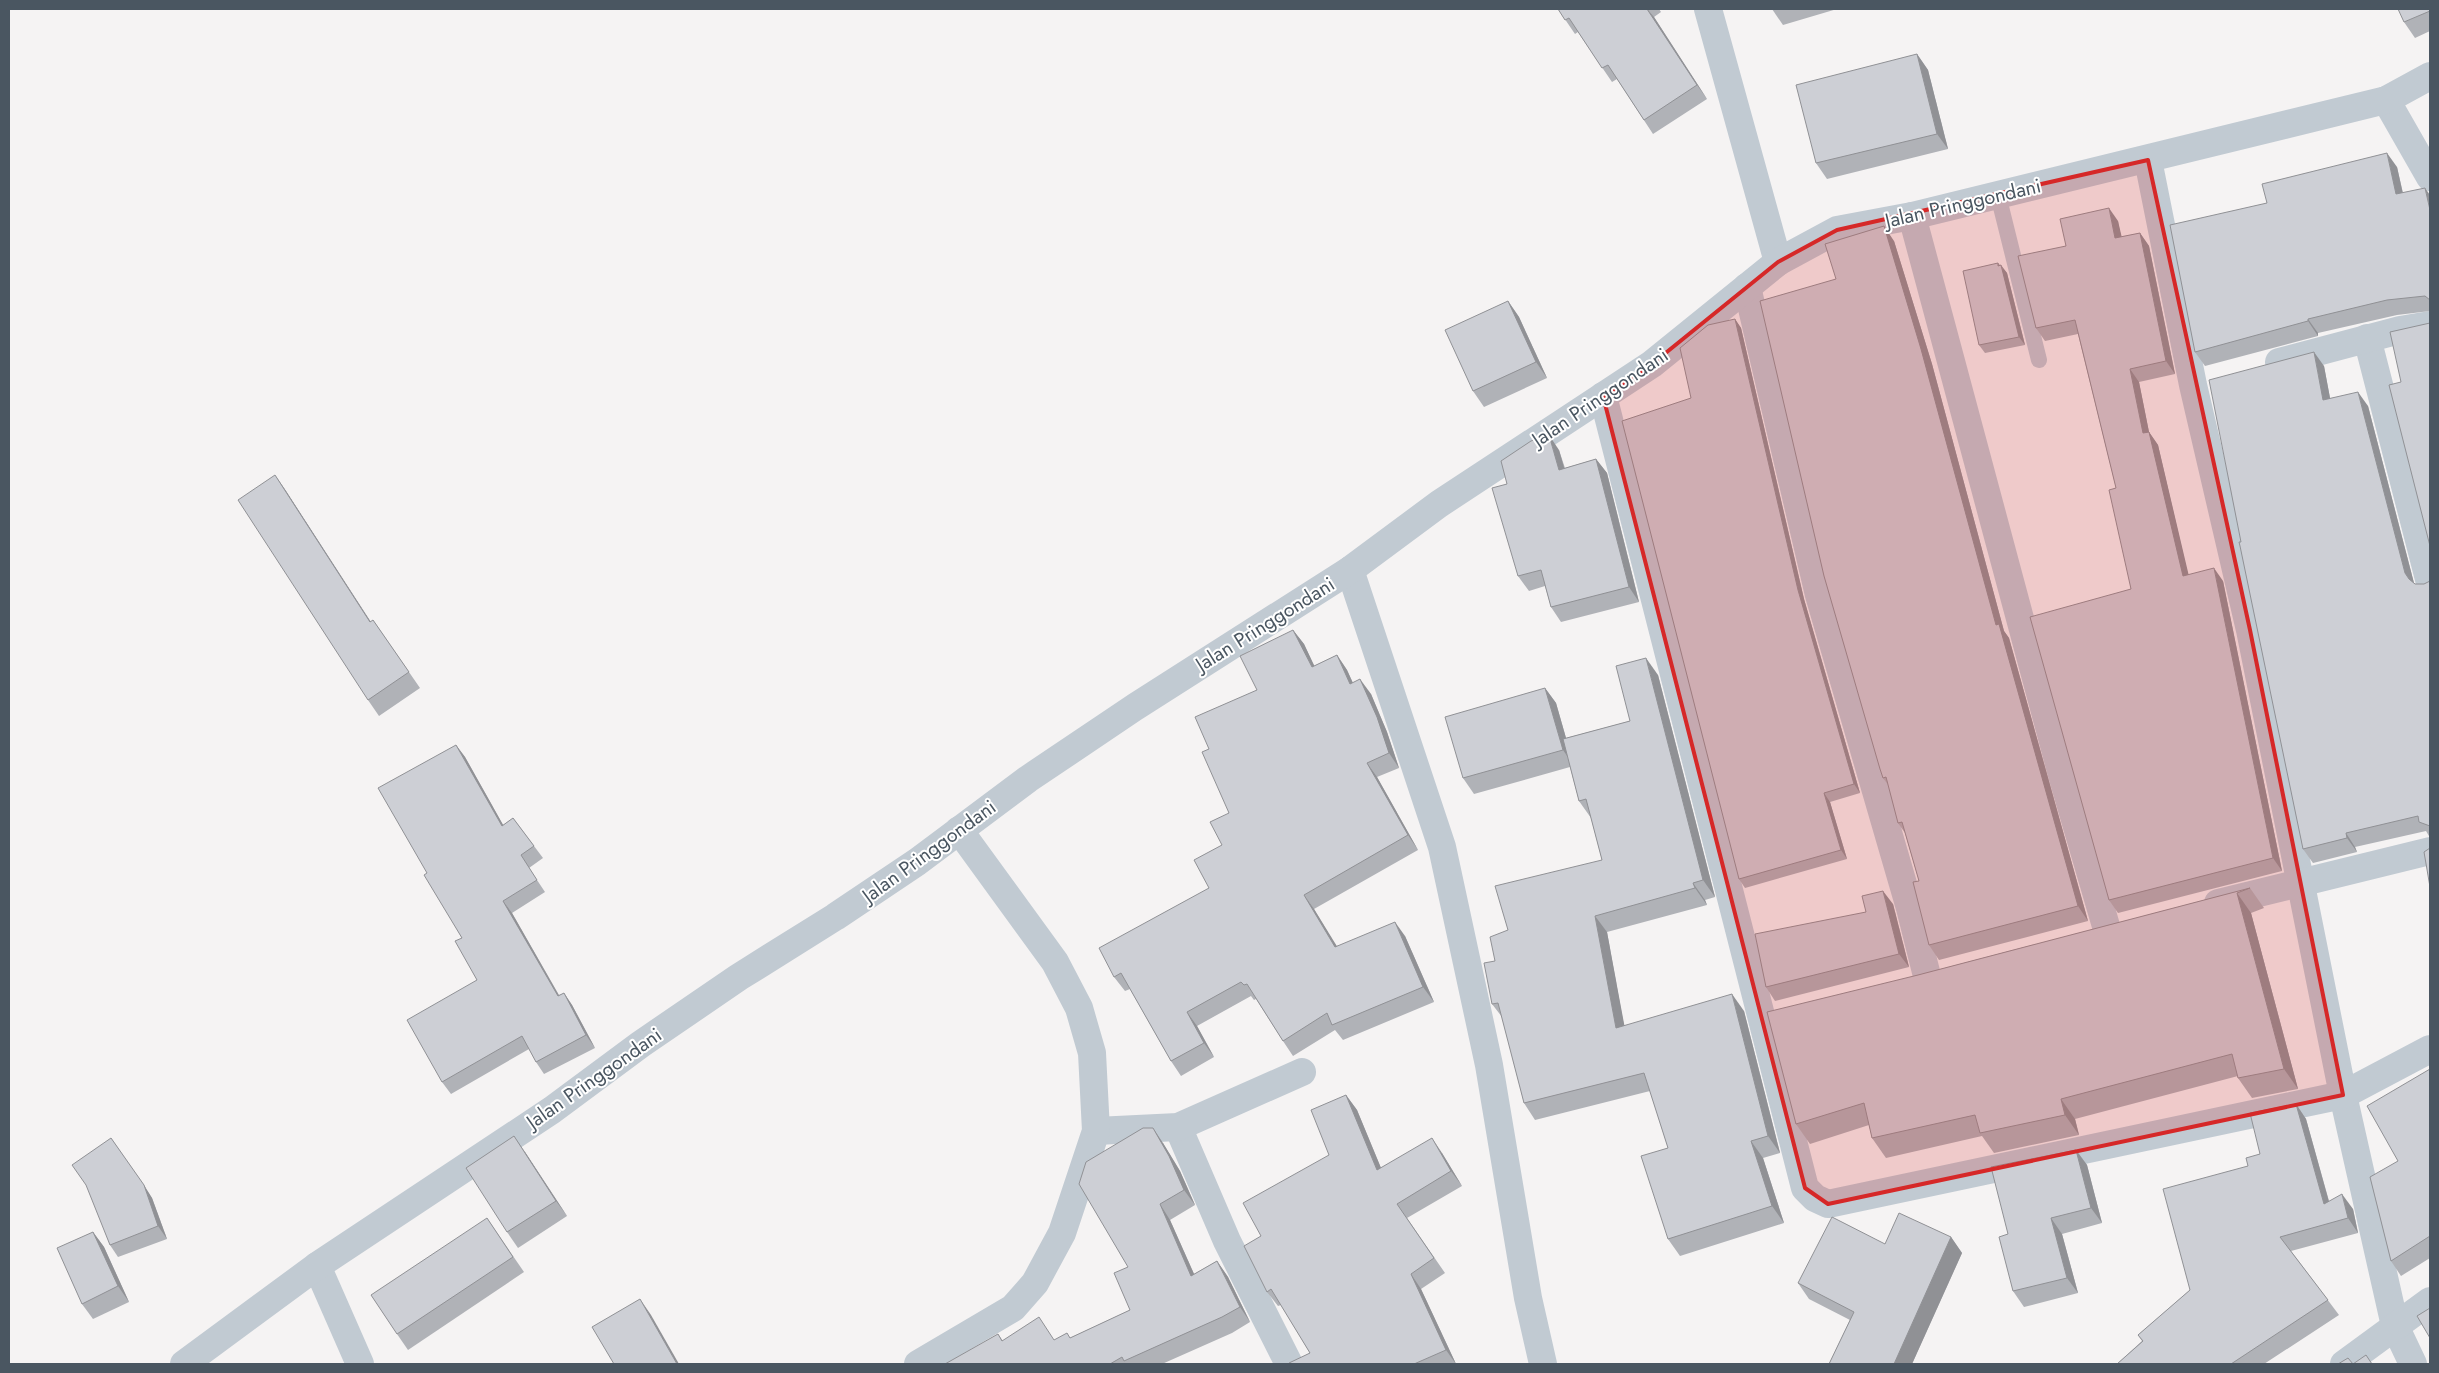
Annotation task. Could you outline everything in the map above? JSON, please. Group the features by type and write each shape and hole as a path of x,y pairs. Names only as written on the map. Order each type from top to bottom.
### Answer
{"street":[{"path":"1708,9 1778,262"},
{"name":"Jalan Pringgondani","path":"184,1364 317,1266 552,1110 641,1044 739,977 835,917 1028,779 1135,706 1350,570 1439,504 1652,364 1778,262 1837,230 1912,216 2148,160 2386,100 2430,76"},
{"path":"2386,100 2430,177"},
{"path":"2148,160 2203,383 2250,630 2343,1095 2395,1326 2413,1364"},
{"path":"1912,216 2062,775 2108,933"},
{"path":"1747,287 1818,595 1910,908 1928,980"},
{"path":"2251,370 2367,338 2430,325"},
{"path":"2367,338 2430,582"},
{"path":"1603,396 1773,1018 1805,1188 1815,1198 1828,1204 2343,1095 2430,1049"},
{"path":"1350,570 1442,847 1489,1065 1528,1298 1543,1364"},
{"path":"918,1364 1013,1308 1035,1283 1062,1233 1096,1131 1092,1053 1079,1008 1055,962 959,830"},
{"path":"2194,910 2430,851"},
{"path":"2079,940 2136,925"},
{"path":"1899,987 1957,973"},
{"path":"1096,1131 1178,1127 1302,1072"},
{"path":"1178,1127 1227,1241 1289,1364"},
{"path":"317,1266 360,1364"},
{"path":"2344,1364 2430,1301"}],"lane":[{"path":"1998,195 2039,360"}],"highlighted area":[{"path":"2148,160 2250,630 2343,1095 1828,1204 1805,1188 1603,396 1652,364 1778,262 1837,230"}],"building":[{"path":"1558,9 1647,9 1697,85 1644,120 1608,65 1602,68 1569,18 1565,20"},
{"path":"2398,9 2430,9 2430,11 2404,22"},
{"path":"1917,54 1937,134 1816,163 1796,85"},
{"path":"2387,153 2396,194 2425,188 2430,210 2430,300 2425,296 2387,300 2308,319 2308,321 2195,352 2170,225 2267,203 2262,184"},
{"path":"2109,208 2115,238 2140,233 2166,361 2130,369 2143,433 2149,432 2183,576 2214,568 2273,858 2109,900 2030,617 2131,589 2109,490 2116,488 2075,320 2036,328 2018,256 2066,246 2060,219"},
{"path":"1884,226 1921,349 1996,625 1999,624 2078,906 1929,945 1913,882 1919,881 1902,822 1898,823 1886,777 1883,778 1880,769 1824,576 1760,301 1836,279 1825,244"},
{"path":"1998,263 1998,266 2001,265 2019,337 1979,345 1963,271"},
{"path":"1508,301 1536,362 1473,391 1445,330"},
{"path":"1735,319 1798,590 1854,784 1824,793 1841,850 1739,879 1622,421 1691,398 1680,348 1708,325"},
{"path":"2430,323 2430,546 2389,385 2401,382 2390,332"},
{"path":"2314,352 2323,400 2358,392 2405,573 2415,584 2424,584 2430,581 2430,826 2419,822 2418,816 2346,833 2347,838 2303,849 2239,542 2241,542 2209,380"},
{"path":"1549,435 1559,470 1596,459 1629,587 1551,607 1541,570 1518,576 1492,488 1507,484 1501,461 1531,441"},
{"path":"275,475 370,622 373,620 409,672 368,700 238,500"},
{"path":"1293,630 1312,667 1337,655 1350,684 1360,679 1377,717 1389,753 1367,763 1408,835 1304,895 1335,947 1395,922 1423,987 1332,1025 1327,1013 1283,1041 1247,984 1244,985 1241,982 1187,1012 1204,1043 1171,1061 1121,973 1114,977 1099,948 1209,888 1194,860 1222,845 1210,822 1229,813 1202,752 1209,749 1195,717 1257,690 1240,656"},
{"path":"1646,658 1703,880 1693,883 1695,888 1595,916 1616,1028 1732,994 1768,1136 1751,1141 1772,1206 1668,1239 1641,1156 1668,1148 1644,1073 1524,1103 1498,1003 1492,1004 1484,963 1495,961 1490,937 1508,930 1495,886 1602,860 1586,799 1579,801 1563,739 1630,721 1616,666"},
{"path":"1545,688 1563,750 1463,778 1445,717"},
{"path":"456,745 502,826 513,818 534,846 521,855 537,880 503,901 558,996 564,993 586,1035 536,1062 522,1036 442,1082 407,1020 477,980 455,941 462,938 424,875 427,873 378,788"},
{"path":"2430,848 2430,887 2424,852"},
{"path":"2250,888 2237,893 2284,1069 2238,1078 2232,1054 2061,1099 2065,1115 1980,1133 1975,1115 1872,1138 1864,1103 1796,1124 1767,1012 1918,975"},
{"path":"1883,891 1899,954 1766,987 1755,934 1866,912 1862,896"},
{"path":"2430,1069 2430,1236 2391,1261 2370,1177 2398,1161 2367,1106"},
{"path":"1346,1095 1377,1170 1432,1138 1451,1171 1397,1204 1434,1258 1411,1274 1446,1350 1414,1364 1289,1364 1310,1353 1271,1289 1267,1292 1244,1246 1261,1236 1243,1203 1329,1155 1311,1110"},
{"path":"2296,1104 2324,1204 2342,1194 2348,1218 2280,1237 2328,1300 2231,1364 2117,1364 2143,1341 2138,1335 2190,1290 2163,1189 2248,1166 2246,1158 2260,1154 2250,1113"},
{"path":"1143,1128 1153,1128 1169,1156 1184,1190 1160,1204 1191,1276 1217,1261 1240,1307 1124,1361 1122,1357 1110,1364 945,1364 998,1334 1002,1341 1039,1317 1054,1340 1067,1333 1070,1338 1130,1310 1114,1273 1128,1267 1079,1184 1086,1162"},
{"path":"514,1136 556,1201 507,1232 466,1168"},
{"path":"111,1138 144,1185 158,1226 110,1245 86,1185 72,1165"},
{"path":"2076,1150 2091,1208 2051,1218 2067,1278 2013,1291 1999,1237 2008,1234 1991,1167"},
{"path":"1899,1213 1951,1237 1894,1364 1829,1364 1854,1312 1798,1283 1832,1217 1885,1244"},
{"path":"487,1218 513,1257 397,1334 371,1295"},
{"path":"93,1232 118,1286 82,1304 57,1248"},
{"path":"640,1299 677,1364 614,1364 592,1327"},
{"path":"2430,1308 2430,1338 2417,1316"},
{"path":"2366,1355 2372,1364 2353,1364"},
{"path":"2348,1358 2353,1364 2338,1364"}]}
